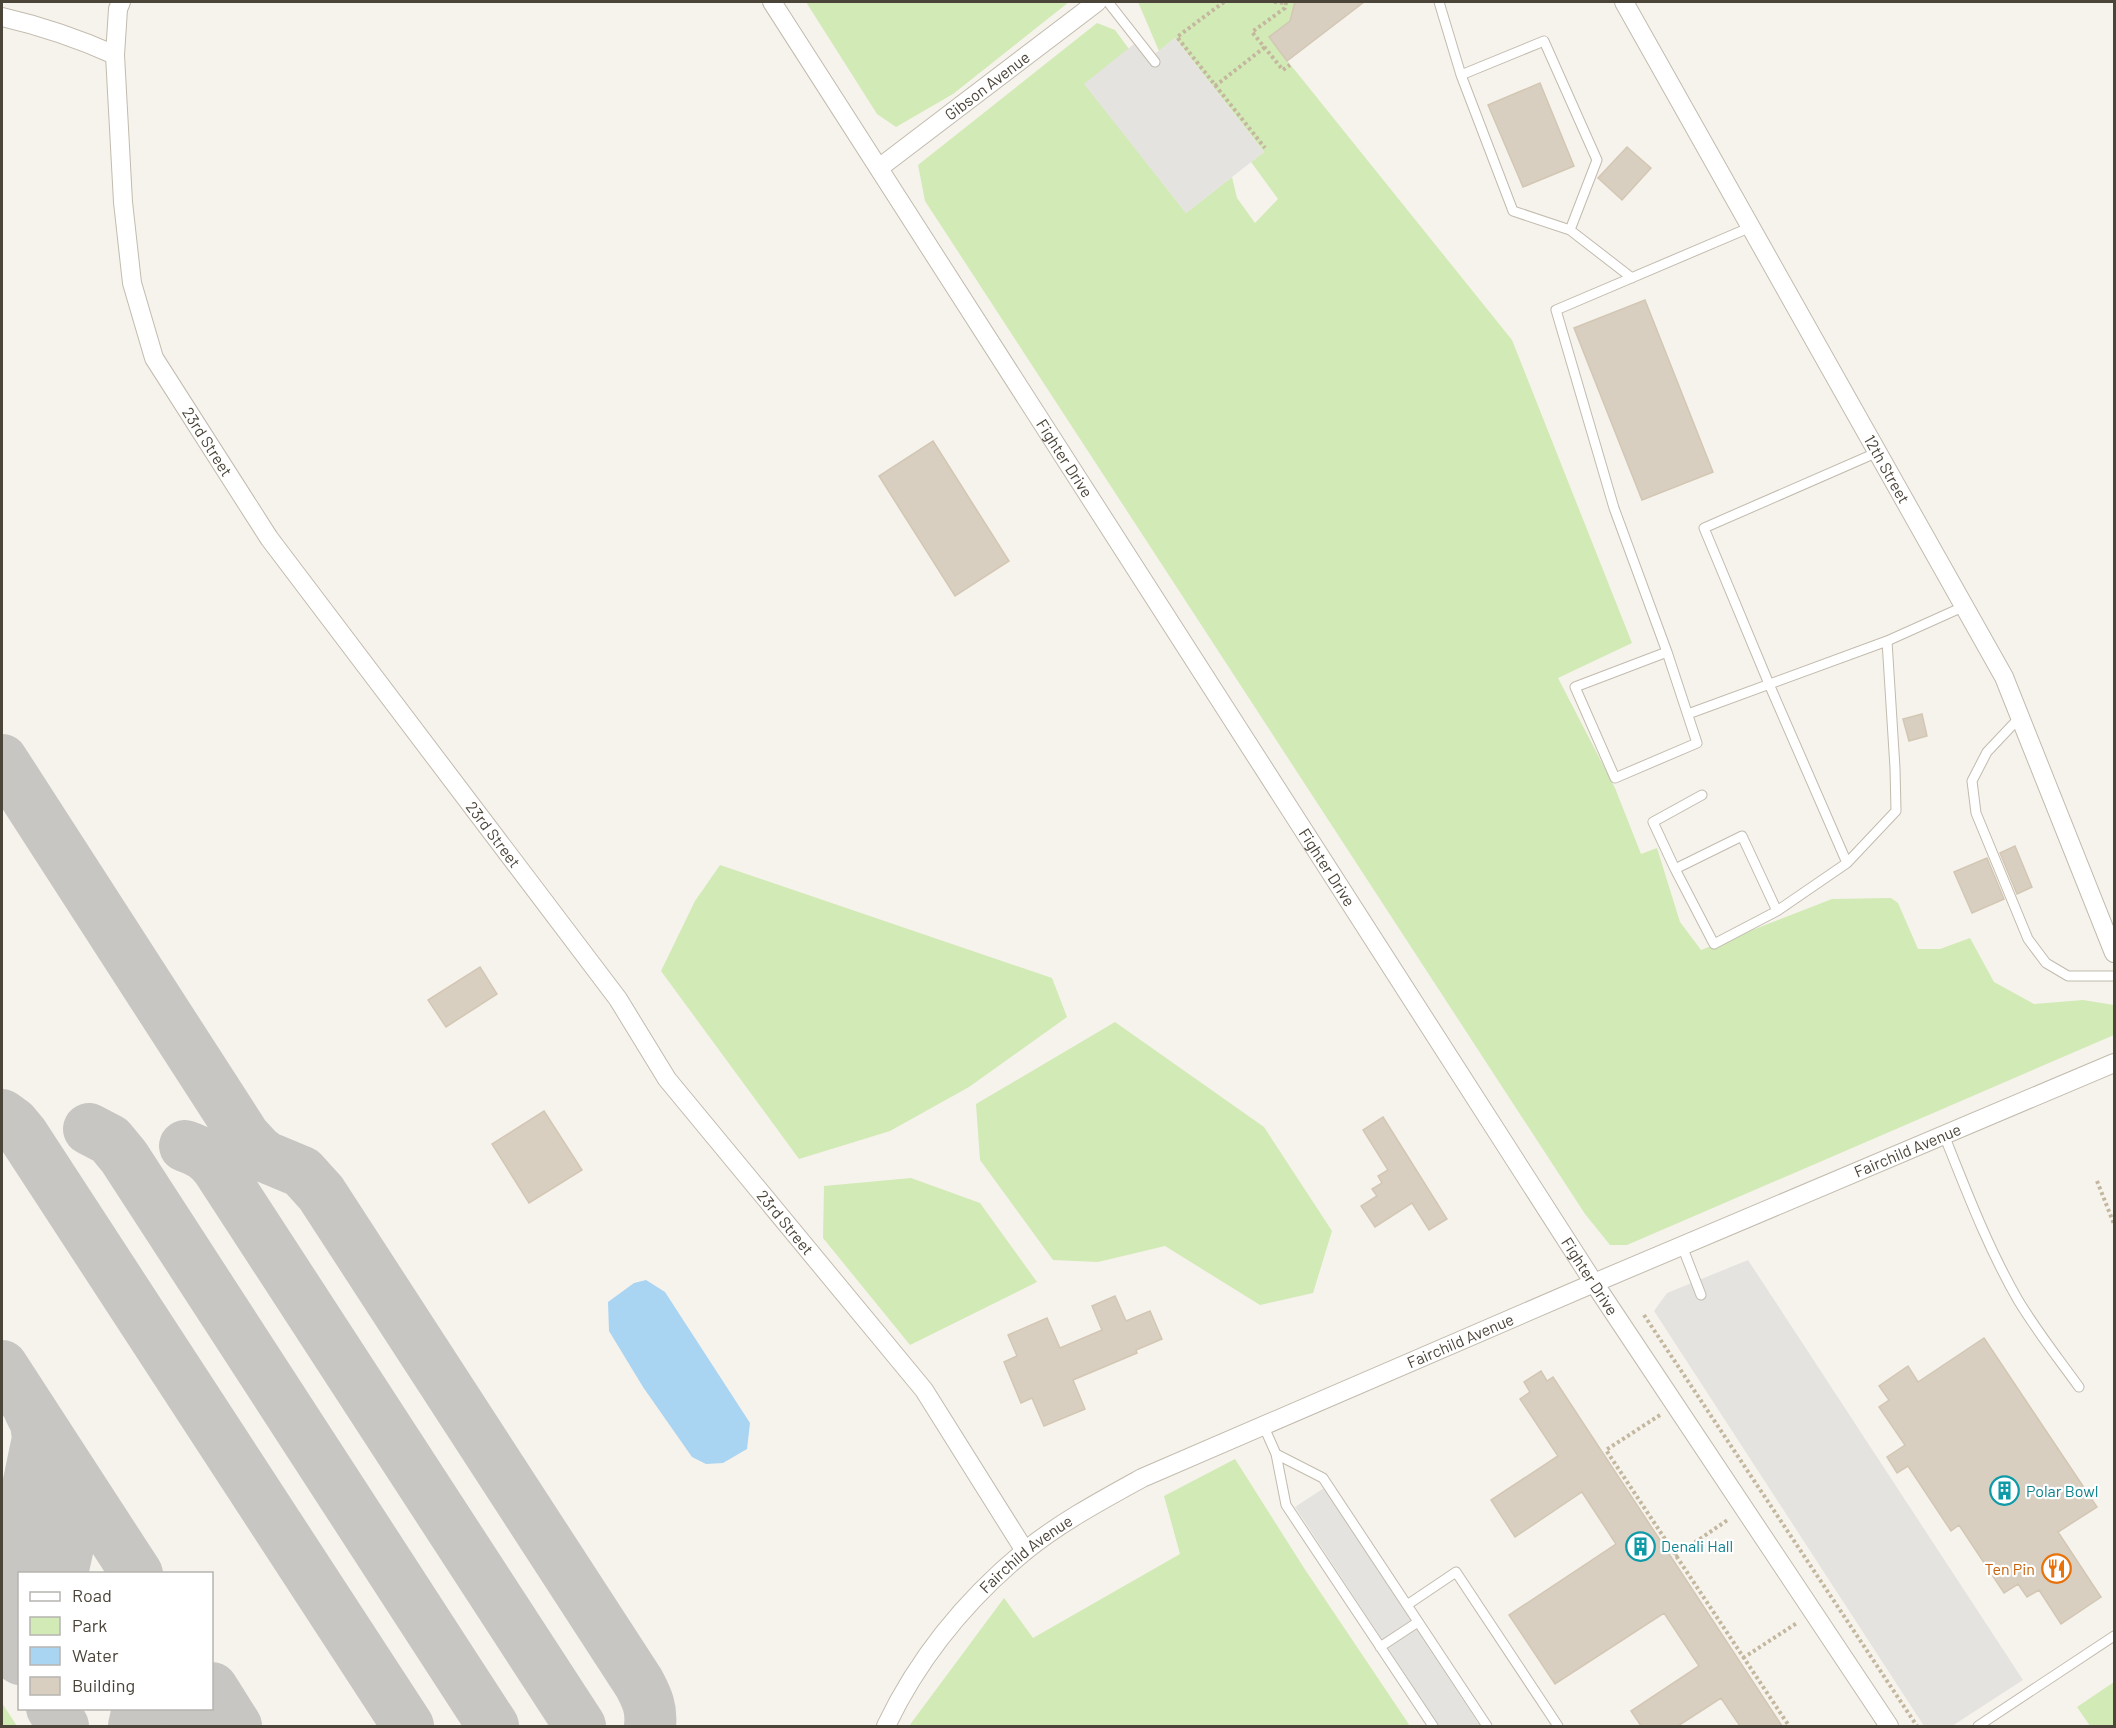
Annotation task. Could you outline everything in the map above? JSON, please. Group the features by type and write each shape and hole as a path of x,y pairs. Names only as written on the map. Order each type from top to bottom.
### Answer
{"street":[{"name":"23rd Street","path":"121,2 118,9 116,55 123,202 132,283 154,358 269,538 618,999 668,1079 924,1390 1025,1551"},
{"name":"Fighter Drive","path":"772,2 1594,1283 1889,1726"},
{"name":"Gibson Avenue","path":"879,168 1097,2"},
{"name":"12th Street","path":"1624,2 2004,677 2115,953"},
{"path":"2,17 29,23 86,42 116,55"},
{"name":"Fairchild Avenue","path":"886,1726 899,1699 927,1656 951,1624 988,1585 1025,1551 1068,1520 1132,1484 1594,1283 2115,1063"}],"lane":[{"path":"1108,2 1155,62"},
{"path":"1440,2 1461,75 1513,211 1570,230 1632,278"},
{"path":"1461,75 1544,41 1597,160 1570,230"},
{"path":"1667,652 1575,687 1615,778 1697,743 1667,652 1614,508 1557,310 1751,227"},
{"path":"1847,863 1704,528 1878,452"},
{"path":"1688,714 1887,641 1965,606"},
{"path":"1702,795 1653,822 1714,944 1777,911 1847,863 1896,811 1887,641"},
{"path":"2020,717 1987,752 1972,781 1976,813 2028,939 2046,963 2068,976 2115,976"},
{"path":"1675,870 1742,836 1777,911"},
{"path":"1944,1135 1968,1195 2017,1298 2039,1334 2079,1387"},
{"path":"1682,1246 1701,1295"},
{"path":"1264,1427 1276,1454 1286,1505 1433,1726"},
{"path":"1276,1454 1323,1478 1487,1726"},
{"path":"1407,1605 1456,1572 1558,1726"},
{"path":"1380,1647 1418,1622"},
{"path":"1978,1726 2115,1636"}],"path":[{"path":"1224,2 1177,38 1265,148"},
{"path":"1275,2 1286,2 1285,8 1252,32 1283,70 1290,65"},
{"path":"1215,86 1265,47"},
{"path":"2097,1182 2115,1224"},
{"path":"1644,1315 1917,1726"},
{"path":"1660,1415 1606,1450 1789,1726"},
{"path":"1675,1556 1729,1519"},
{"path":"1743,1658 1797,1623"}],"green space":[{"path":"806,2 1069,2 953,94 896,127 877,114"},
{"path":"1138,2 1295,2 1290,21 1269,38 1512,340 1632,643 1558,678 1615,788 1641,854 1657,848 1680,922 1701,950 1832,899 1891,898 1898,903 1918,949 1940,949 1970,938 1994,982 2034,1004 2083,1000 2114,1005 2114,1035 1627,1245 1610,1245 1585,1214 925,201 918,165 1097,23 1115,30 1129,49 1085,84 1186,213 1232,177 1237,198 1255,223 1278,199 1251,162 1264,152 1175,38 1159,51"},
{"path":"720,865 1052,978 1067,1017 969,1087 890,1131 799,1159 661,971 695,901"},
{"path":"1115,1022 1264,1127 1332,1231 1313,1293 1260,1305 1165,1246 1098,1262 1053,1260 980,1160 976,1104"},
{"path":"911,1178 980,1203 1037,1282 910,1345 823,1238 824,1186"},
{"path":"1235,1459 1304,1568 1410,1726 909,1726 1004,1598 1033,1638 1180,1554 1164,1496"},
{"path":"2114,1682 2114,1726 2090,1726 2077,1707"},
{"path":"2,1703 17,1726 2,1726"}],"shaded area":[{"path":"1175,38 1264,152 1186,213 1084,84 1134,44 1147,60"},
{"path":"1748,1260 2023,1680 1952,1726 1924,1726 1654,1311 1667,1293"},
{"path":"1324,1488 1480,1726 1439,1726 1295,1507"}],"water":[{"path":"646,1280 665,1292 750,1423 747,1449 723,1463 706,1464 692,1457 643,1387 609,1331 608,1302 634,1283"}],"building":[{"path":"1295,2 1364,2 1287,61 1269,37 1290,21"},
{"path":"1540,83 1574,166 1523,187 1488,105"},
{"path":"1627,147 1651,168 1622,200 1598,178"},
{"path":"1645,300 1713,472 1642,500 1574,328"},
{"path":"933,441 1009,561 955,596 879,476"},
{"path":"1922,714 1927,736 1909,741 1903,719"},
{"path":"2015,846 2032,887 2017,894 2000,853"},
{"path":"1987,858 2004,899 1972,913 1954,872"},
{"path":"480,967 497,994 446,1027 428,1000"},
{"path":"544,1111 582,1170 529,1203 492,1144"},
{"path":"1383,1117 1447,1219 1429,1230 1412,1203 1375,1227 1361,1206 1377,1196 1372,1189 1382,1183 1378,1176 1388,1170 1363,1130"},
{"path":"1115,1296 1126,1321 1150,1311 1162,1339 1136,1350 1137,1353 1073,1380 1085,1409 1044,1426 1032,1398 1021,1403 1004,1362 1017,1356 1008,1335 1047,1318 1060,1348 1102,1330 1092,1306"},
{"name":"Polar Bowl","path":"1984,1338 2097,1507 2058,1532 2101,1597 2061,1624 2039,1590 2027,1597 2018,1584 2004,1593 1959,1525 1951,1531 1908,1466 1897,1473 1887,1457 1905,1445 1879,1407 1889,1400 1879,1386 1908,1366 1918,1382"},
{"name":"Denali Hall","path":"1541,1371 1547,1381 1553,1377 1782,1726 1740,1726 1721,1698 1678,1726 1641,1726 1631,1711 1699,1666 1664,1613 1555,1684 1509,1615 1616,1544 1582,1492 1515,1537 1491,1500 1558,1456 1520,1399 1530,1392 1524,1382"}],"taxiway":[{"path":"2,760 245,1137 266,1157 302,1172 321,1193 639,1683 648,1704 650,1726"},
{"path":"2,1115 23,1135 408,1726"},
{"path":"89,1129 110,1140 124,1157 493,1726"},
{"path":"185,1146 203,1154 218,1169 580,1726"},
{"path":"2,1366 136,1572"},
{"path":"2,1612 38,1438 36,1423 29,1409"},
{"path":"62,1572 77,1506 77,1492 69,1469"},
{"path":"2,1631 18,1656"},
{"path":"213,1690 236,1726"},
{"path":"53,1710 63,1726"},
{"path":"134,1726 138,1710"},
{"path":"187,1726 191,1710"}],"place":[{"name":"Polar Bowl","path":"2005,1491"},
{"name":"Denali Hall","path":"1640,1546"},
{"name":"Ten Pin","path":"2056,1569"}]}
